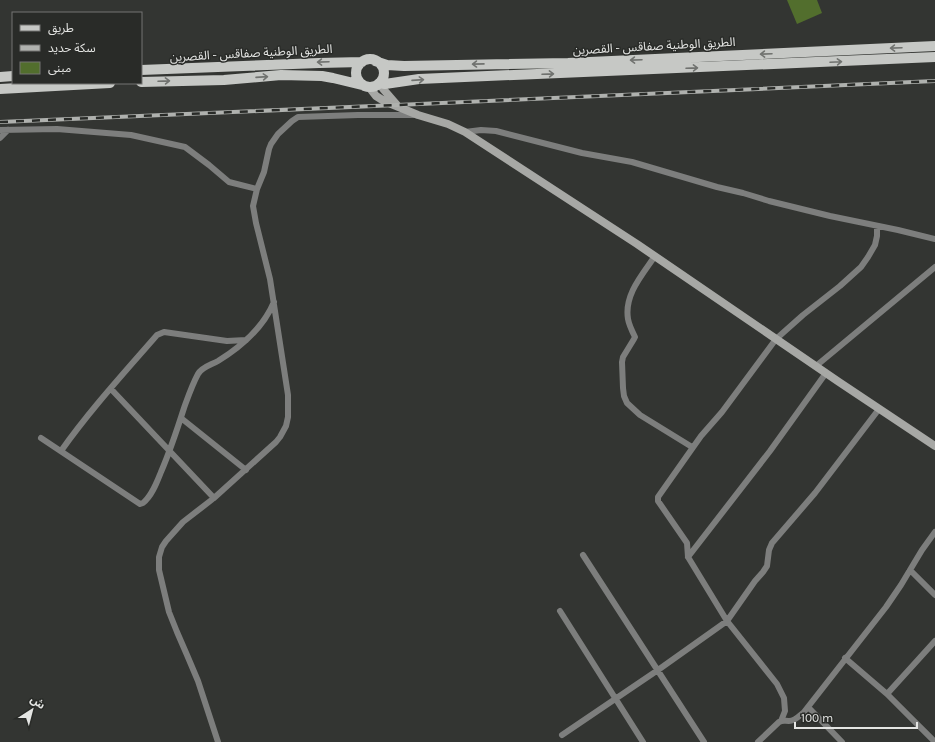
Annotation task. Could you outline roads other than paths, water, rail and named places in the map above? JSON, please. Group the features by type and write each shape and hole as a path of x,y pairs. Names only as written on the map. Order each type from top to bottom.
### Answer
{"main road":[{"name":"الطريق الوطنية صفاقس - القصرين","path":"375,60 387,65 404,66 568,63 935,46"},
{"path":"813,52 814,63"},
{"name":"الطريق الوطنية صفاقس - القصرين","path":"380,83 385,84 419,80 935,57"},
{"path":"365,86 375,86 380,83 384,75 382,66 375,60 366,60 362,62 358,65 356,73 358,82 376,96 384,101 418,115 465,132 655,256 935,446"},
{"name":"الطريق الوطنية صفاقس - القصرين","path":"142,70 362,62"},
{"path":"506,64 508,76"},
{"name":"الطريق الوطنية صفاقس - القصرين","path":"142,82 224,80 281,75 322,76 365,86"},
{"path":"0,77 12,76"},
{"path":"380,83 397,106"},
{"path":"0,89 18,85 64,84"}],"street":[{"path":"218,742 198,681 169,612 159,570 159,557 162,547 166,541 183,522 214,498 246,470 276,442 286,426 288,417 288,395 270,279 253,206 257,189 264,172 268,150 278,134 298,117 358,114 418,115"},
{"path":"0,130 57,129 131,135 185,147 229,182 257,189"},
{"path":"0,138 8,130"},
{"path":"465,132 481,130 496,131 582,153 632,162 717,187 830,216 935,239"},
{"path":"758,742 781,720 785,711 784,698 777,684 728,621 688,557 686,543 658,501 658,497 692,448 722,412 776,339 861,267 875,245 877,226"},
{"path":"655,256 636,284 631,293 628,304 628,321 635,337 622,362 624,396 627,403 640,415 692,448"},
{"path":"816,366 935,267"},
{"path":"41,438 140,504 143,503 150,495 158,479 170,451 192,387 200,371 226,356 246,340 265,319 274,302"},
{"path":"61,451 75,432 157,335 164,332 227,341 246,340"},
{"path":"688,557 770,451 826,373"},
{"path":"111,389 214,498"},
{"path":"562,734 728,621 755,581 763,572 772,543 816,493 879,408"},
{"path":"181,418 246,470"},
{"path":"781,720 793,720 798,718 808,707 886,607 935,532"},
{"path":"583,555 704,742"},
{"path":"910,570 935,595"},
{"path":"560,611 642,742"},
{"path":"887,694 935,641"},
{"path":"845,658 887,694 935,742"},
{"path":"808,707 842,742"}],"railway":[{"path":"0,122 935,81"}]}
